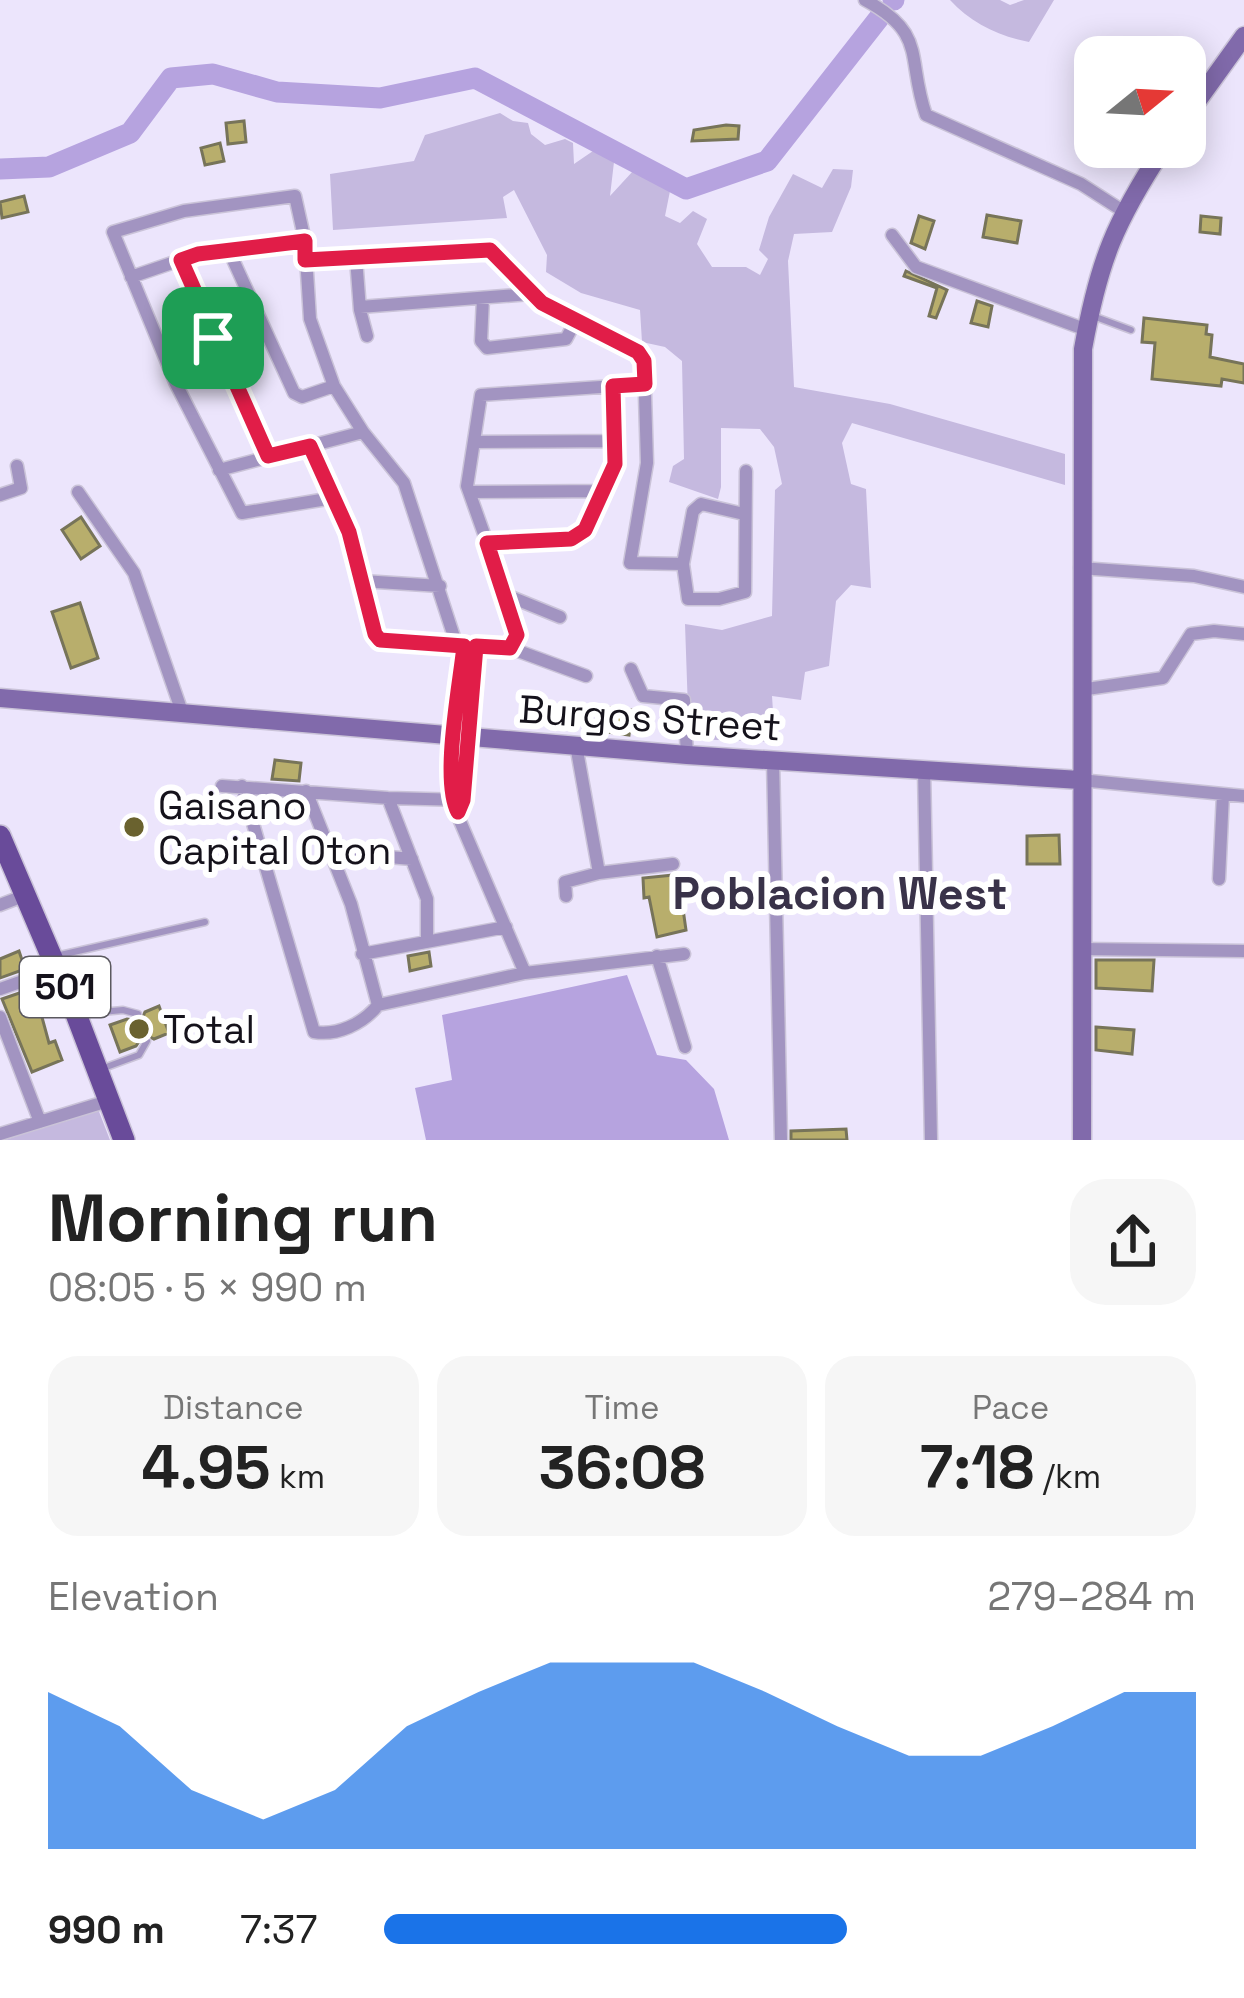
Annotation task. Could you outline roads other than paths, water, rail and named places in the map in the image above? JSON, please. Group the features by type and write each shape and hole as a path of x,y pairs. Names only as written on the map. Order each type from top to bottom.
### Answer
{"main road":[{"path":"1206,89 1244,36"},
{"path":"1082,1140 1081,394 1098,272 1123,212 1151,168"},
{"name":"Burgos Street","path":"0,698 461,738 1080,780"},
{"name":"501","path":"0,836 124,1140"}],"street":[{"path":"865,0 903,23 912,44 917,90 926,115 1081,184 1123,212"},
{"path":"333,498 247,514 239,509 113,232 184,211 295,196 305,241 308,311 334,386 404,483 466,646 457,804 525,973"},
{"path":"892,235 916,267 1088,323"},
{"path":"131,277 181,260 305,241"},
{"path":"305,260 483,248 496,255 531,294 638,352 644,361 647,463 631,563 683,564"},
{"path":"229,251 294,393 302,397 334,386"},
{"path":"356,258 368,336"},
{"path":"181,260 268,456"},
{"path":"360,307 531,294"},
{"path":"483,298 482,341 487,348 566,339 576,320"},
{"path":"510,648 517,635 470,492 481,395 645,384"},
{"path":"487,543 571,539 585,530 615,464 613,386"},
{"path":"219,470 363,432"},
{"path":"474,442 617,441"},
{"path":"310,446 349,532 380,640 510,648 586,676"},
{"path":"0,495 22,488 17,466"},
{"path":"744,514 701,504 693,511 683,564 688,598 744,595 746,471"},
{"path":"470,492 603,491"},
{"path":"78,492 134,573 182,712"},
{"path":"1080,568 1194,576 1244,587"},
{"path":"362,581 440,586"},
{"path":"506,595 560,617"},
{"path":"1080,690 1162,678 1191,634 1244,634"},
{"path":"631,669 644,696 684,700 687,755"},
{"path":"576,745 599,873"},
{"path":"773,760 781,1140"},
{"path":"924,769 931,1140"},
{"path":"1080,780 1244,796"},
{"path":"222,786 457,804"},
{"path":"242,786 314,1031 321,1034 361,1023 378,1005 525,973 684,954"},
{"path":"306,791 351,904 378,1005"},
{"path":"1219,879 1223,794"},
{"path":"388,798 427,898 427,942"},
{"path":"330,852 412,859"},
{"path":"566,896 565,882 673,864"},
{"path":"0,905 26,895"},
{"path":"362,954 506,927"},
{"path":"1081,949 1244,951"},
{"path":"657,956 686,1047"},
{"path":"0,988 55,963"},
{"path":"0,1017 40,1122"},
{"path":"0,1134 108,1101"}],"lane":[{"path":"1088,323 1131,330"},
{"path":"55,963 205,922"},
{"path":"76,1014 123,1010 138,1014"},
{"path":"96,1071 139,1055 147,1042"}],"waterway":[{"path":"0,169 49,167 130,133 171,78 213,74 277,92 380,98 475,78 686,189 767,161 879,18"}],"place":[{"name":"Gaisano Capital Oton","path":"134,827"},
{"name":"Total","path":"139,1029"}],"district":[{"name":"Poblacion West","path":"840,893"}]}
